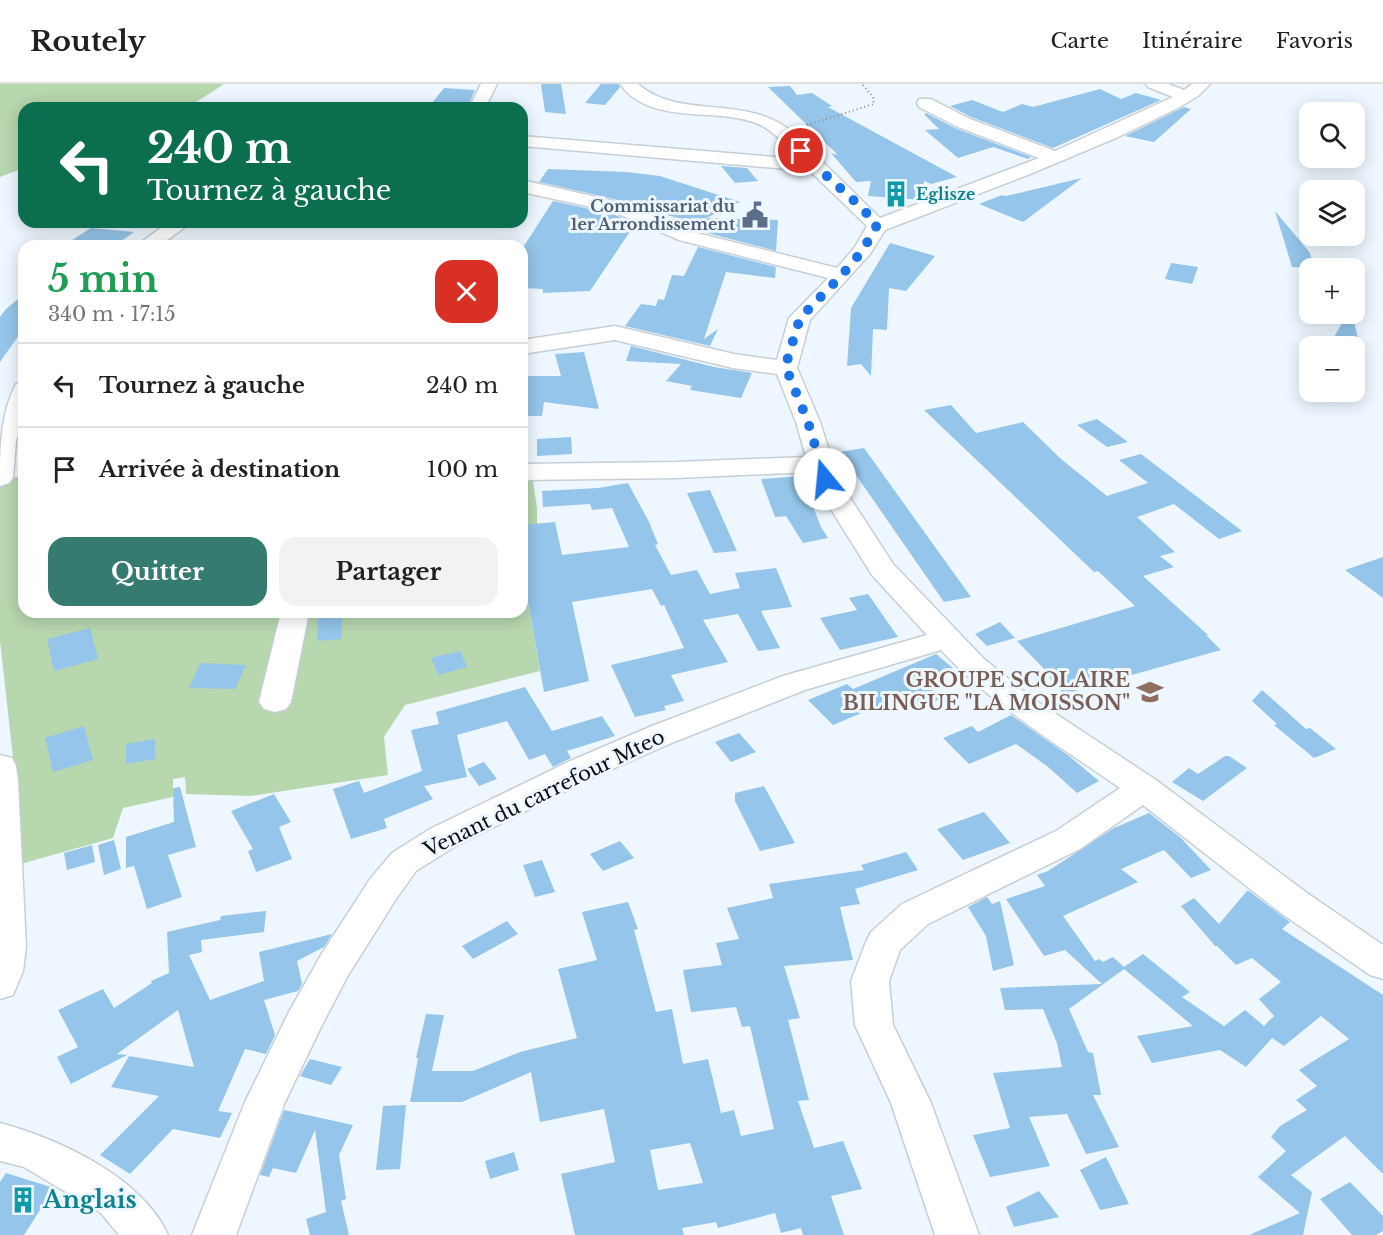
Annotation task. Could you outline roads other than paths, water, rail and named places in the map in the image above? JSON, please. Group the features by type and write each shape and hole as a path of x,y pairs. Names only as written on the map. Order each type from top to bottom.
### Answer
{"street":[{"path":"480,102 489,84"},
{"path":"628,84 649,99 678,97 772,124 814,165 861,205 877,225"},
{"path":"1154,84 1184,96"},
{"path":"1202,84 1147,118 976,190 877,225 863,250 800,318 786,368 833,493 882,569 973,666 1021,705 1144,788 1294,903 1383,964"},
{"path":"926,103 964,123 1054,158"},
{"path":"528,141 814,165"},
{"path":"528,187 620,208 686,236 842,275"},
{"path":"155,240 173,228"},
{"path":"528,346 615,333 632,335 733,361 786,368"},
{"path":"18,405 4,441 0,477 18,476"},
{"path":"528,472 676,470 821,464"},
{"path":"275,702 294,618"},
{"name":"Venant du carrefour Mteo","path":"214,1235 265,1102 303,1023 340,956 383,888 404,862 442,838 580,770 663,734 794,683 946,639"},
{"path":"0,766 4,894 9,939 0,984"},
{"path":"957,1235 911,1103 874,1025 870,981 884,942 915,914 1068,840 1144,788"},
{"path":"0,1142 33,1151 116,1199 146,1235"}],"place":[{"name":"Eglisze","path":"896,194"},
{"name":"Commissariat du 1er Arrondissement","path":"755,215"},
{"name":"GROUPE SCOLAIRE BILINGUE \"LA MOISSON\"","path":"1150,692"},
{"name":"Anglais","path":"23,1200"}]}
